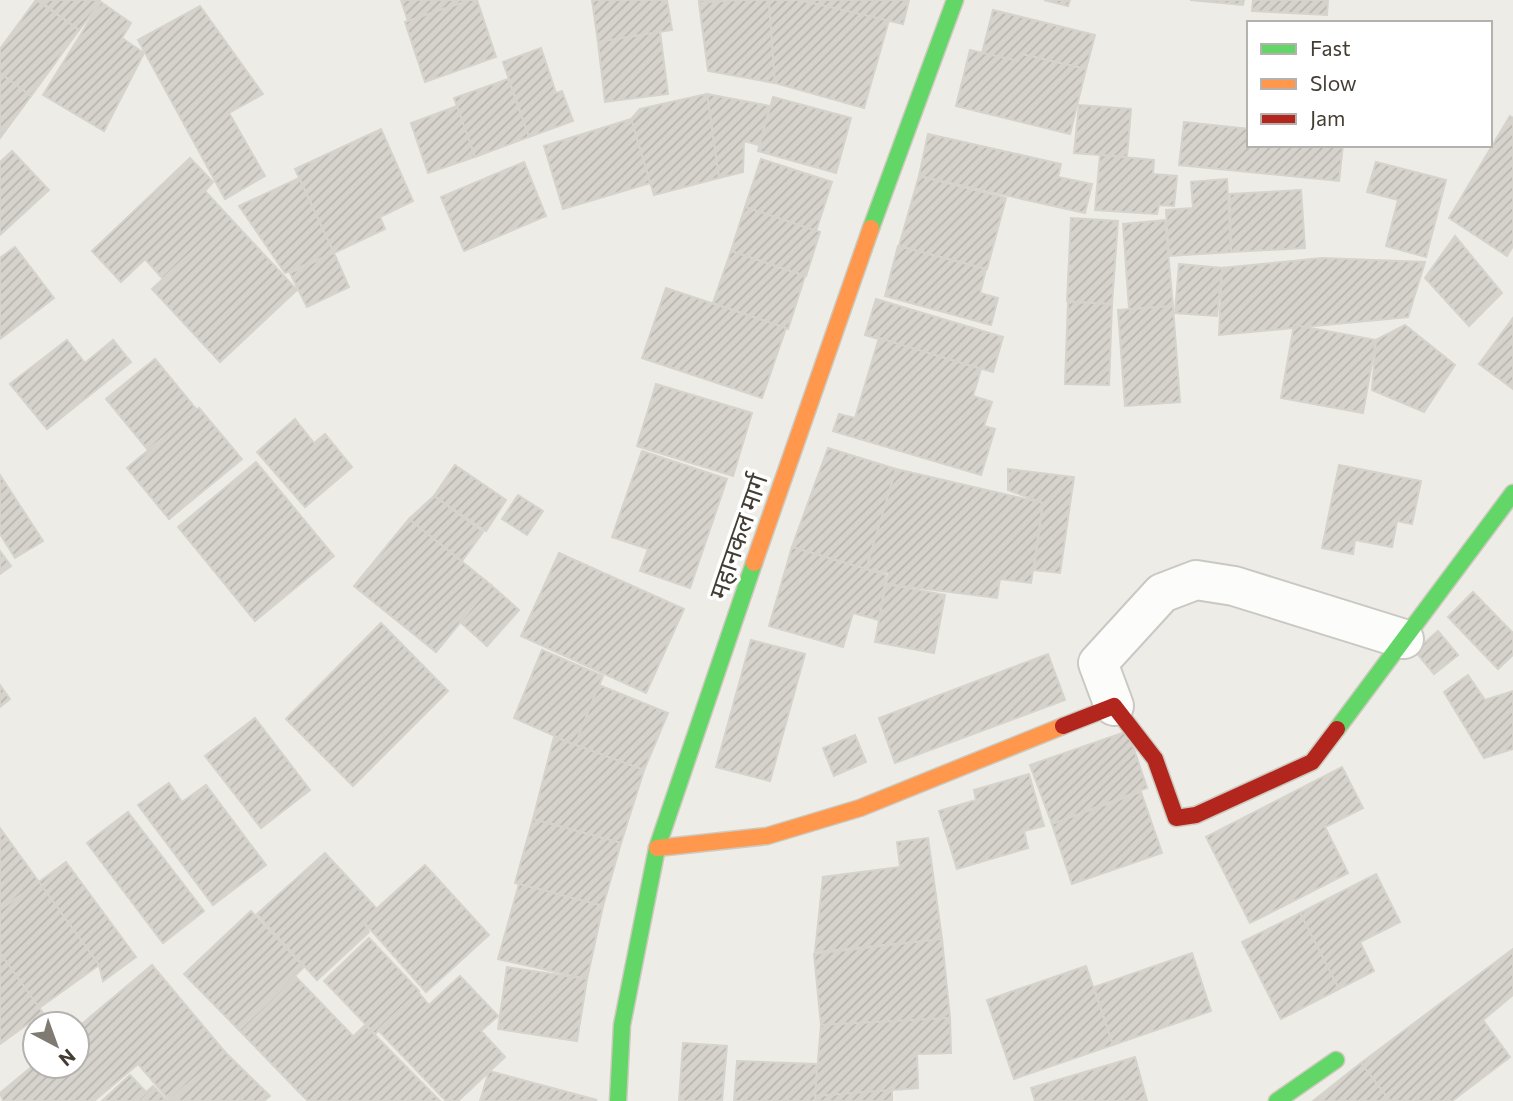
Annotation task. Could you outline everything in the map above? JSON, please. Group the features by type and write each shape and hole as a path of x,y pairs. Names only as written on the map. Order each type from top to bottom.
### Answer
{"street":[{"name":"महानकल मार्ग","path":"618,1101 622,1025 657,848 818,373 955,0"},
{"path":"1404,639 1234,586 1196,580 1162,593 1098,663 1114,706 1155,759 1176,818 1196,815 1312,762 1404,639 1513,493"},
{"path":"657,848 767,836 860,808 1114,706"},
{"path":"1277,1101 1336,1060"}],"building":[{"path":"36,0 79,30 31,96 0,73 0,49"},
{"path":"39,0 99,0 101,2 79,30"},
{"path":"401,0 470,0 408,21"},
{"path":"477,0 496,57 425,82 405,22"},
{"path":"592,0 667,0 672,30 598,42"},
{"path":"699,0 739,0 699,3"},
{"path":"769,0 775,83 708,71 699,3"},
{"path":"769,0 799,0 889,20 864,108 775,83"},
{"path":"800,0 909,0 903,24"},
{"path":"1044,0 1070,0 1068,6"},
{"path":"1190,0 1244,0 1243,5"},
{"path":"1253,0 1328,0 1327,15 1252,11"},
{"path":"101,2 131,23 122,38 144,53 104,131 43,95"},
{"path":"200,6 263,94 229,113 265,176 225,199 138,40"},
{"path":"993,10 1095,35 1086,69 1021,54 1018,61 982,53"},
{"path":"660,32 668,94 605,102 598,42"},
{"path":"541,48 556,93 562,91 573,121 529,137 503,62"},
{"path":"970,50 1018,61 1021,54 1086,69 1070,134 956,106"},
{"path":"0,73 31,96 0,138"},
{"path":"508,79 529,137 475,157 454,98"},
{"path":"707,94 770,106 759,145 744,141 743,172 719,178"},
{"path":"707,94 719,178 654,195 631,119 640,109"},
{"path":"773,97 851,118 836,173 758,151"},
{"path":"1079,105 1131,109 1127,157 1074,153"},
{"path":"457,106 475,157 428,173 411,123"},
{"path":"1510,116 1513,118 1513,246 1507,256 1449,218"},
{"path":"631,119 650,183 563,209 544,146"},
{"path":"1184,122 1247,129 1247,147 1343,147 1339,181 1179,165"},
{"path":"381,129 413,201 380,217 385,229 334,253 295,169"},
{"path":"928,134 1061,164 1058,177 1092,184 1085,213 919,176"},
{"path":"12,151 49,190 0,235 0,162"},
{"path":"1100,155 1154,160 1153,174 1177,176 1174,206 1159,205 1157,214 1095,210"},
{"path":"190,158 213,182 205,191 229,217 163,279 145,259 121,282 92,251"},
{"path":"761,159 832,182 816,231 745,207"},
{"path":"524,162 546,216 464,251 441,197"},
{"path":"1376,162 1446,180 1426,257 1386,246 1398,200 1367,192"},
{"path":"919,176 1006,198 987,269 899,246"},
{"path":"299,178 334,253 285,273 239,206"},
{"path":"1227,179 1231,252 1169,256 1166,210 1193,208 1191,182"},
{"path":"1301,190 1305,248 1231,252 1230,194"},
{"path":"745,207 820,232 806,276 731,251"},
{"path":"229,217 297,290 220,362 152,289"},
{"path":"1071,218 1118,221 1112,304 1067,301"},
{"path":"1165,220 1173,306 1129,309 1123,224"},
{"path":"1455,236 1502,293 1469,326 1425,278"},
{"path":"898,246 986,269 980,293 998,298 991,325 885,296"},
{"path":"15,247 54,298 0,339 0,258"},
{"path":"731,251 805,276 788,329 713,303"},
{"path":"334,253 349,287 307,307 290,273"},
{"path":"1322,258 1425,262 1408,317 1219,335 1222,268"},
{"path":"1179,264 1222,268 1217,316 1175,313"},
{"path":"666,288 786,328 762,398 642,358"},
{"path":"876,299 1003,337 993,372 865,335"},
{"path":"1068,302 1112,304 1109,385 1065,384"},
{"path":"1173,306 1180,402 1125,406 1118,310"},
{"path":"1513,318 1513,389 1479,364"},
{"path":"1294,325 1376,340 1363,413 1281,398"},
{"path":"1405,325 1455,365 1424,412 1372,390 1376,340"},
{"path":"879,338 981,369 973,396 992,402 984,426 995,429 981,475 833,431 839,414 855,418"},
{"path":"67,340 85,363 113,340 131,362 47,429 10,384"},
{"path":"155,359 197,410 148,450 106,399"},
{"path":"656,384 752,413 733,476 637,446"},
{"path":"199,408 242,459 169,519 127,468"},
{"path":"295,419 314,443 325,434 352,467 305,507 257,452"},
{"path":"828,448 896,469 866,569 792,547"},
{"path":"642,451 727,479 690,588 640,571 648,549 612,537"},
{"path":"256,462 334,556 255,621 178,527"},
{"path":"455,465 506,500 486,531 434,496"},
{"path":"1339,465 1421,481 1412,524 1397,521 1392,547 1355,540 1353,554 1322,548"},
{"path":"896,469 1043,503 1031,583 1000,579 997,598 886,584 889,573 866,569"},
{"path":"1008,469 1074,477 1060,573 1034,570 1043,503 1008,490"},
{"path":"0,475 43,541 15,558 0,534"},
{"path":"518,495 543,511 527,535 502,519"},
{"path":"434,496 483,532 462,561 409,519"},
{"path":"409,519 491,585 436,652 354,586"},
{"path":"792,547 886,575 879,620 853,613 843,647 769,626"},
{"path":"0,551 11,566 0,574"},
{"path":"559,553 684,609 646,693 521,636"},
{"path":"886,584 945,595 934,653 875,642"},
{"path":"491,585 519,610 487,646 460,622"},
{"path":"1473,592 1513,633 1513,655 1498,669 1448,617"},
{"path":"381,623 448,691 353,786 286,719"},
{"path":"1438,631 1458,655 1434,674 1415,651"},
{"path":"751,640 805,654 770,781 716,767"},
{"path":"542,650 603,676 575,745 514,718"},
{"path":"1048,654 1065,700 895,763 879,718"},
{"path":"1468,675 1485,700 1513,691 1513,749 1484,758 1444,692"},
{"path":"0,685 10,699 0,707"},
{"path":"599,685 668,713 644,770 575,745"},
{"path":"255,718 310,790 261,828 205,756"},
{"path":"1128,731 1147,788 1052,824 1030,765"},
{"path":"855,735 866,762 834,776 823,748"},
{"path":"554,737 644,770 621,843 533,819"},
{"path":"1342,767 1363,808 1325,827 1348,873 1250,923 1206,837"},
{"path":"1029,774 1044,826 1024,831 1028,848 957,869 939,811 976,800 974,790"},
{"path":"169,783 182,802 206,785 266,865 213,905 138,805"},
{"path":"1141,792 1162,853 1072,884 1052,824"},
{"path":"128,812 204,911 163,943 87,843"},
{"path":"533,819 621,843 603,906 515,883"},
{"path":"0,828 39,882 0,910"},
{"path":"928,838 942,939 815,952 823,877 900,867 897,842"},
{"path":"325,853 377,909 363,921 369,932 317,980 257,914"},
{"path":"66,862 136,957 103,981 99,965 39,882"},
{"path":"425,865 489,935 426,992 363,921"},
{"path":"1376,874 1400,922 1360,942 1374,971 1339,989 1300,913"},
{"path":"39,882 99,965 39,1008 0,953 0,910"},
{"path":"519,884 603,906 587,979 498,959"},
{"path":"251,911 304,967 239,1030 184,974"},
{"path":"1300,913 1339,989 1281,1019 1242,942"},
{"path":"369,938 419,991 375,1034 324,981"},
{"path":"942,939 950,1018 821,1025 814,954"},
{"path":"1513,949 1513,995 1483,1020 1510,1057 1452,1101 1390,1101 1361,1063"},
{"path":"0,953 41,1010 21,1010 21,1029 0,1044"},
{"path":"1192,953 1211,1011 1113,1045 1094,987"},
{"path":"152,965 225,1052 169,1100 138,1064 94,1101 3,1101 0,1093 21,1076 21,1080 91,1080 91,1016"},
{"path":"1086,966 1113,1045 1014,1079 987,1000"},
{"path":"507,967 587,979 577,1041 498,1029"},
{"path":"295,976 353,1036 298,1091 239,1030"},
{"path":"460,976 498,1016 481,1031 505,1057 458,1101 446,1101 378,1030 418,992 429,1005"},
{"path":"950,1018 951,1053 917,1054 918,1088 815,1096 821,1025"},
{"path":"365,1025 440,1101 308,1101 298,1091"},
{"path":"683,1043 727,1046 722,1101 679,1101"},
{"path":"225,1052 270,1096 264,1101 170,1101"},
{"path":"1135,1057 1147,1101 1035,1101 1031,1088"},
{"path":"737,1061 817,1064 815,1101 734,1101"},
{"path":"1361,1063 1390,1101 1313,1101"},
{"path":"489,1071 597,1100 480,1101"},
{"path":"130,1075 147,1093 138,1101 102,1101"},
{"path":"153,1086 167,1101 137,1101"},
{"path":"892,1090 892,1101 815,1101 815,1096"}],"traffic: fast":[{"path":"871,228 955,0"},
{"path":"1337,729 1513,493"},
{"path":"618,1101 622,1025 657,848 754,563"},
{"path":"1277,1101 1336,1060"}],"traffic: slow":[{"path":"754,563 871,228"},
{"path":"657,848 767,836 860,808 1063,726"}],"traffic: jam":[{"path":"1063,726 1114,706 1155,759 1176,818 1196,815 1312,762 1337,729"}]}
